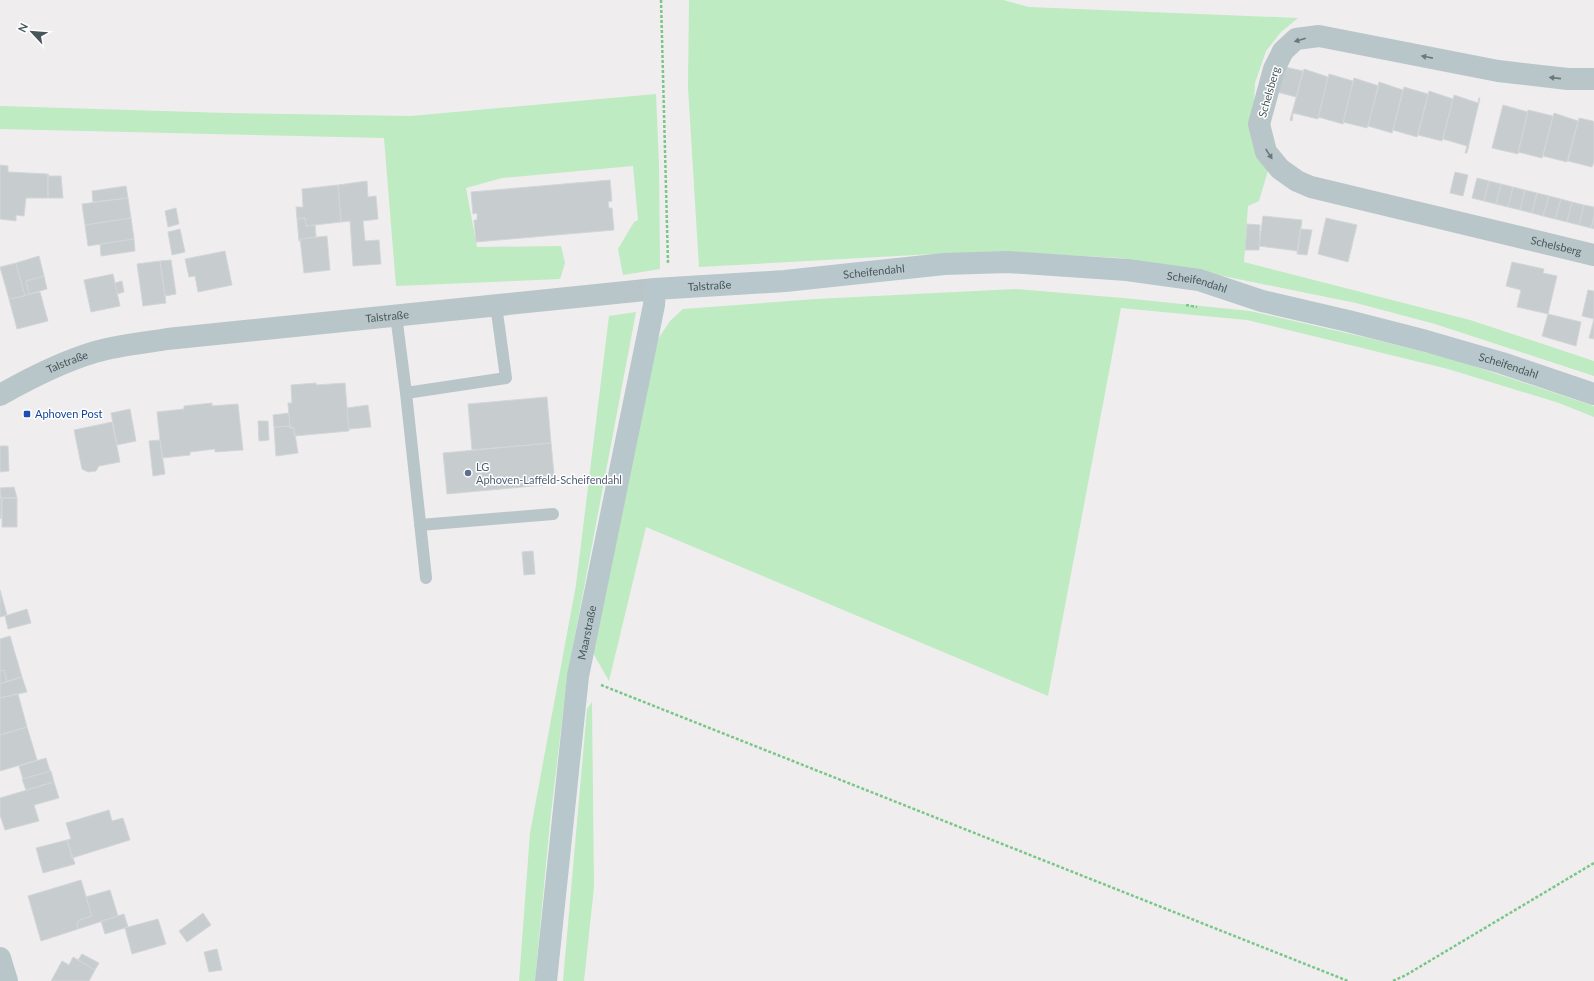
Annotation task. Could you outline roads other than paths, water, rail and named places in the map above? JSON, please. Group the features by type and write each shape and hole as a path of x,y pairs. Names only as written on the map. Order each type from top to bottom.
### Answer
{"street":[{"name":"Schelsberg","path":"1594,79 1568,79 1498,71 1319,36 1296,39 1283,51 1274,69 1259,124 1266,152 1280,169 1297,181 1311,187 1594,255"},
{"name":"Scheifendahl","path":"785,281 944,264 1008,262 1127,270 1199,280 1262,301 1434,343 1594,394"},
{"name":"Talstraße","path":"0,395 32,377 96,351 167,339 662,288 785,281"},
{"name":"Maarstraße","path":"546,981 578,676 654,305 662,288"},
{"path":"0,958 7,981"}],"lane":[{"path":"406,393 506,378 496,305"},
{"path":"396,315 426,578"},
{"path":"420,525 553,514"}],"place":[{"name":"Aphoven Post","path":"27,414"},
{"name":"LG Aphoven-Laffeld-Scheifendahl","path":"468,473"}]}
